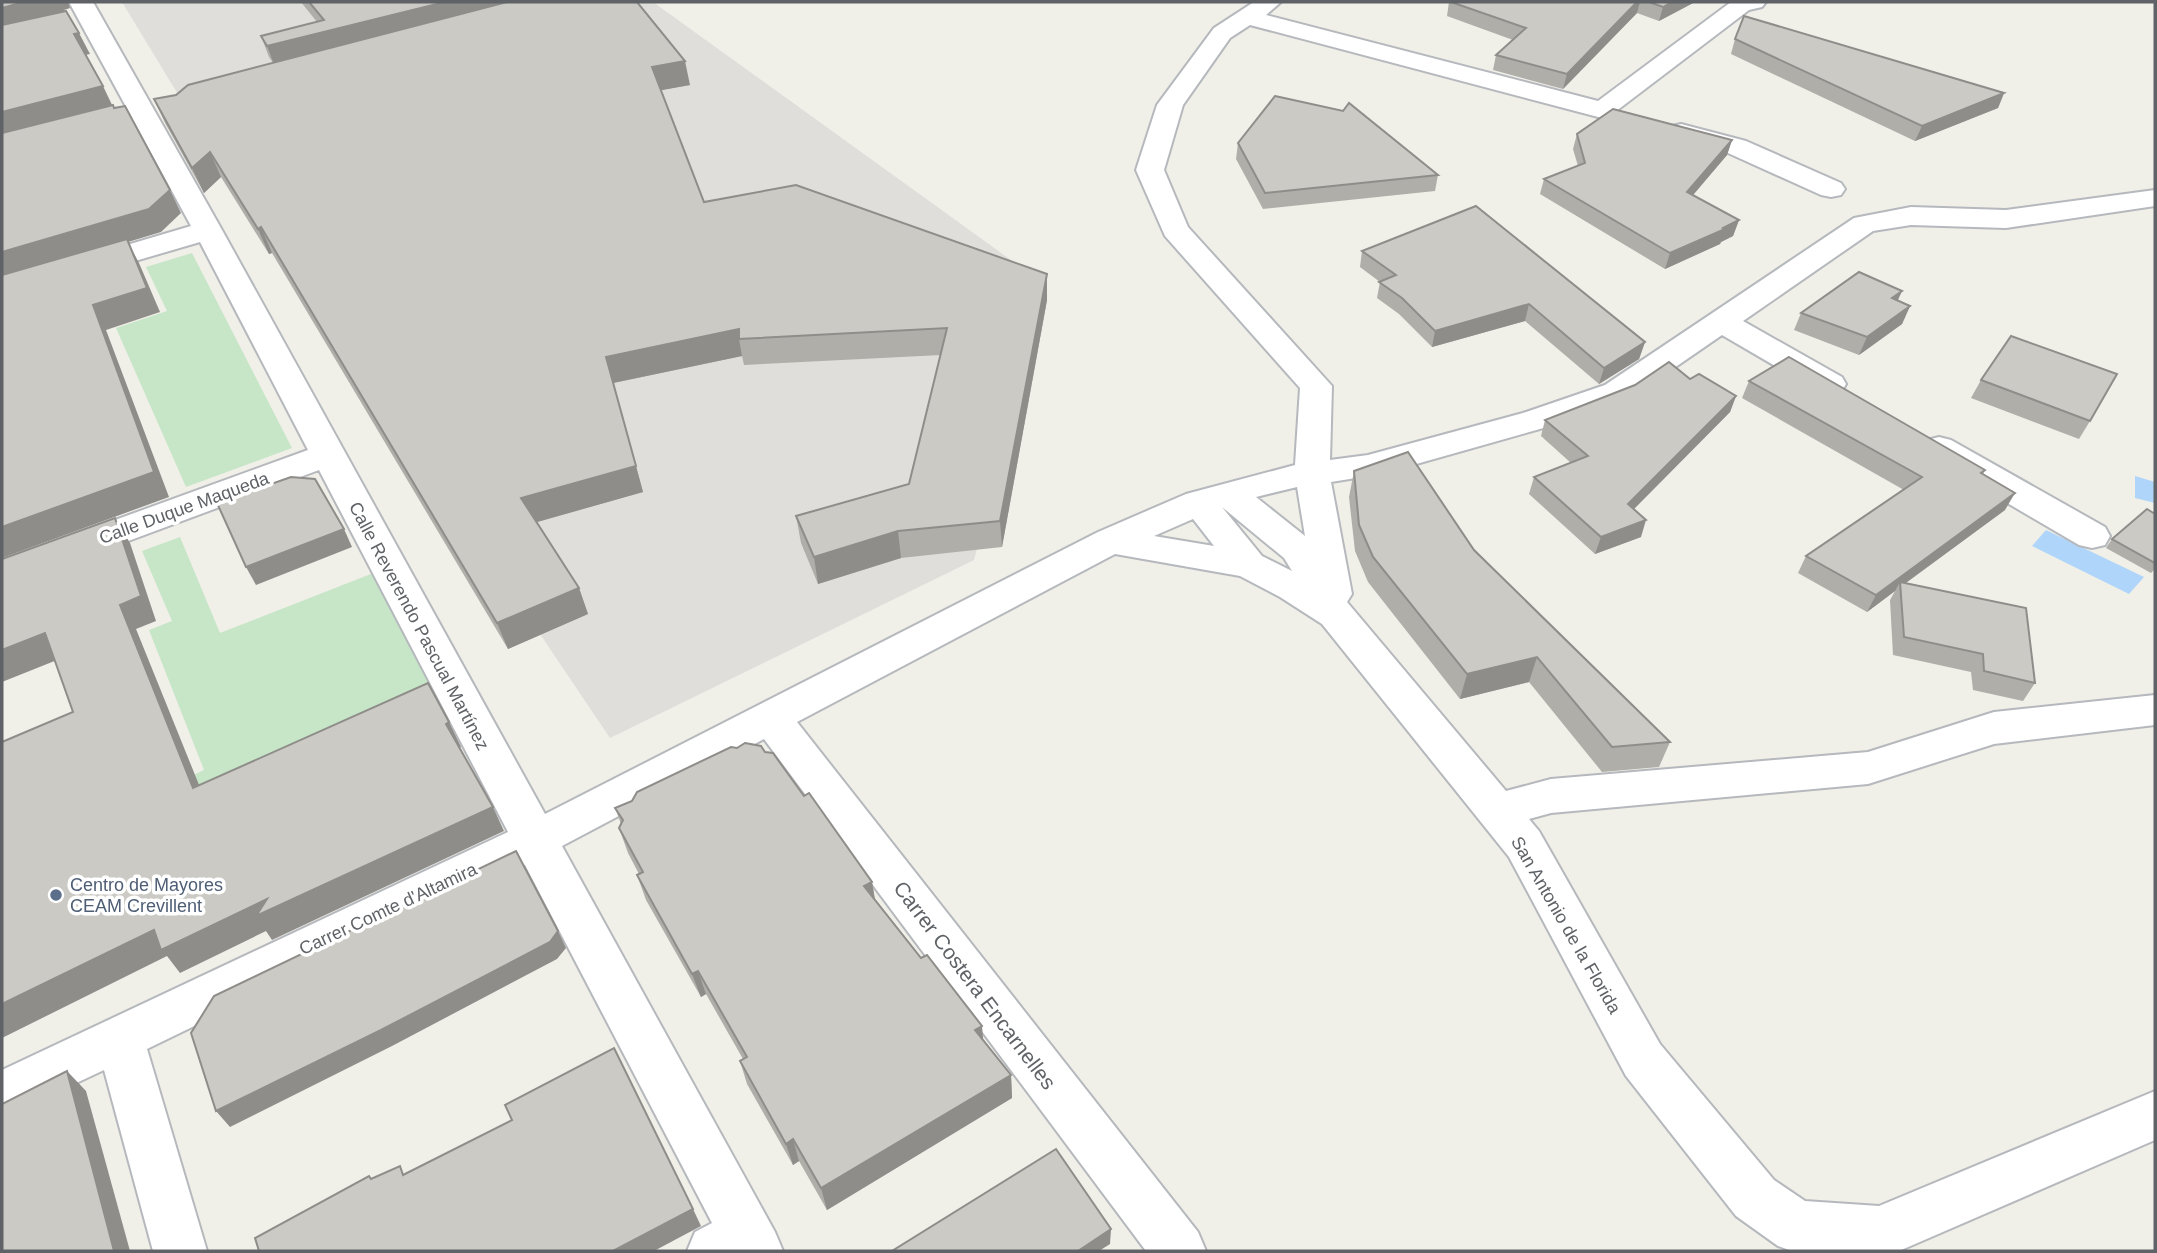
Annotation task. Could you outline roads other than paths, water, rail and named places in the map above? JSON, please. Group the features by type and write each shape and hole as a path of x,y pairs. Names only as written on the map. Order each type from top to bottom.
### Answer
{"street":[{"path":"1601,110 1741,5 1754,2"},
{"path":"1337,617 1312,474 1316,386 1175,230 1150,170 1170,105 1222,33 1246,7 1737,147 1831,189"},
{"name":"Calle Reverendo Pascual Martínez","path":"79,15 142,112 208,230 534,840 739,1245"},
{"name":"Carrer Comte d'Altamira","path":"2,1095 118,1037 534,840 1111,541 1214,498 1282,478 1369,466 1535,420 1617,392 1864,224 1911,216 2006,219 2155,198"},
{"path":"2,292 208,230"},
{"path":"1721,321 1852,397"},
{"path":"1912,432 2092,536"},
{"name":"Calle Duque Maqueda","path":"2,575 327,455"},
{"path":"1214,498 1297,550 1337,617"},
{"path":"1214,498 1249,565"},
{"path":"1111,541 1249,565 1293,588 1337,617"},
{"name":"San Antonio de la Florida","path":"1337,617 1524,844 1643,1060 1755,1198 1801,1239 1879,1233 2155,1115"},
{"path":"1497,811 1551,796 1868,768 1994,728 2155,710"},
{"name":"Carrer Costera Encarnelles","path":"771,718 1179,1251"},
{"path":"118,1037 180,1251"}],"water":[{"path":"2135,476 2155,482 2155,503 2135,498"},
{"path":"2046,530 2144,577 2129,594 2032,546"}],"place":[{"name":"Centro de Mayores CEAM Crevillent","path":"56,895"}]}
